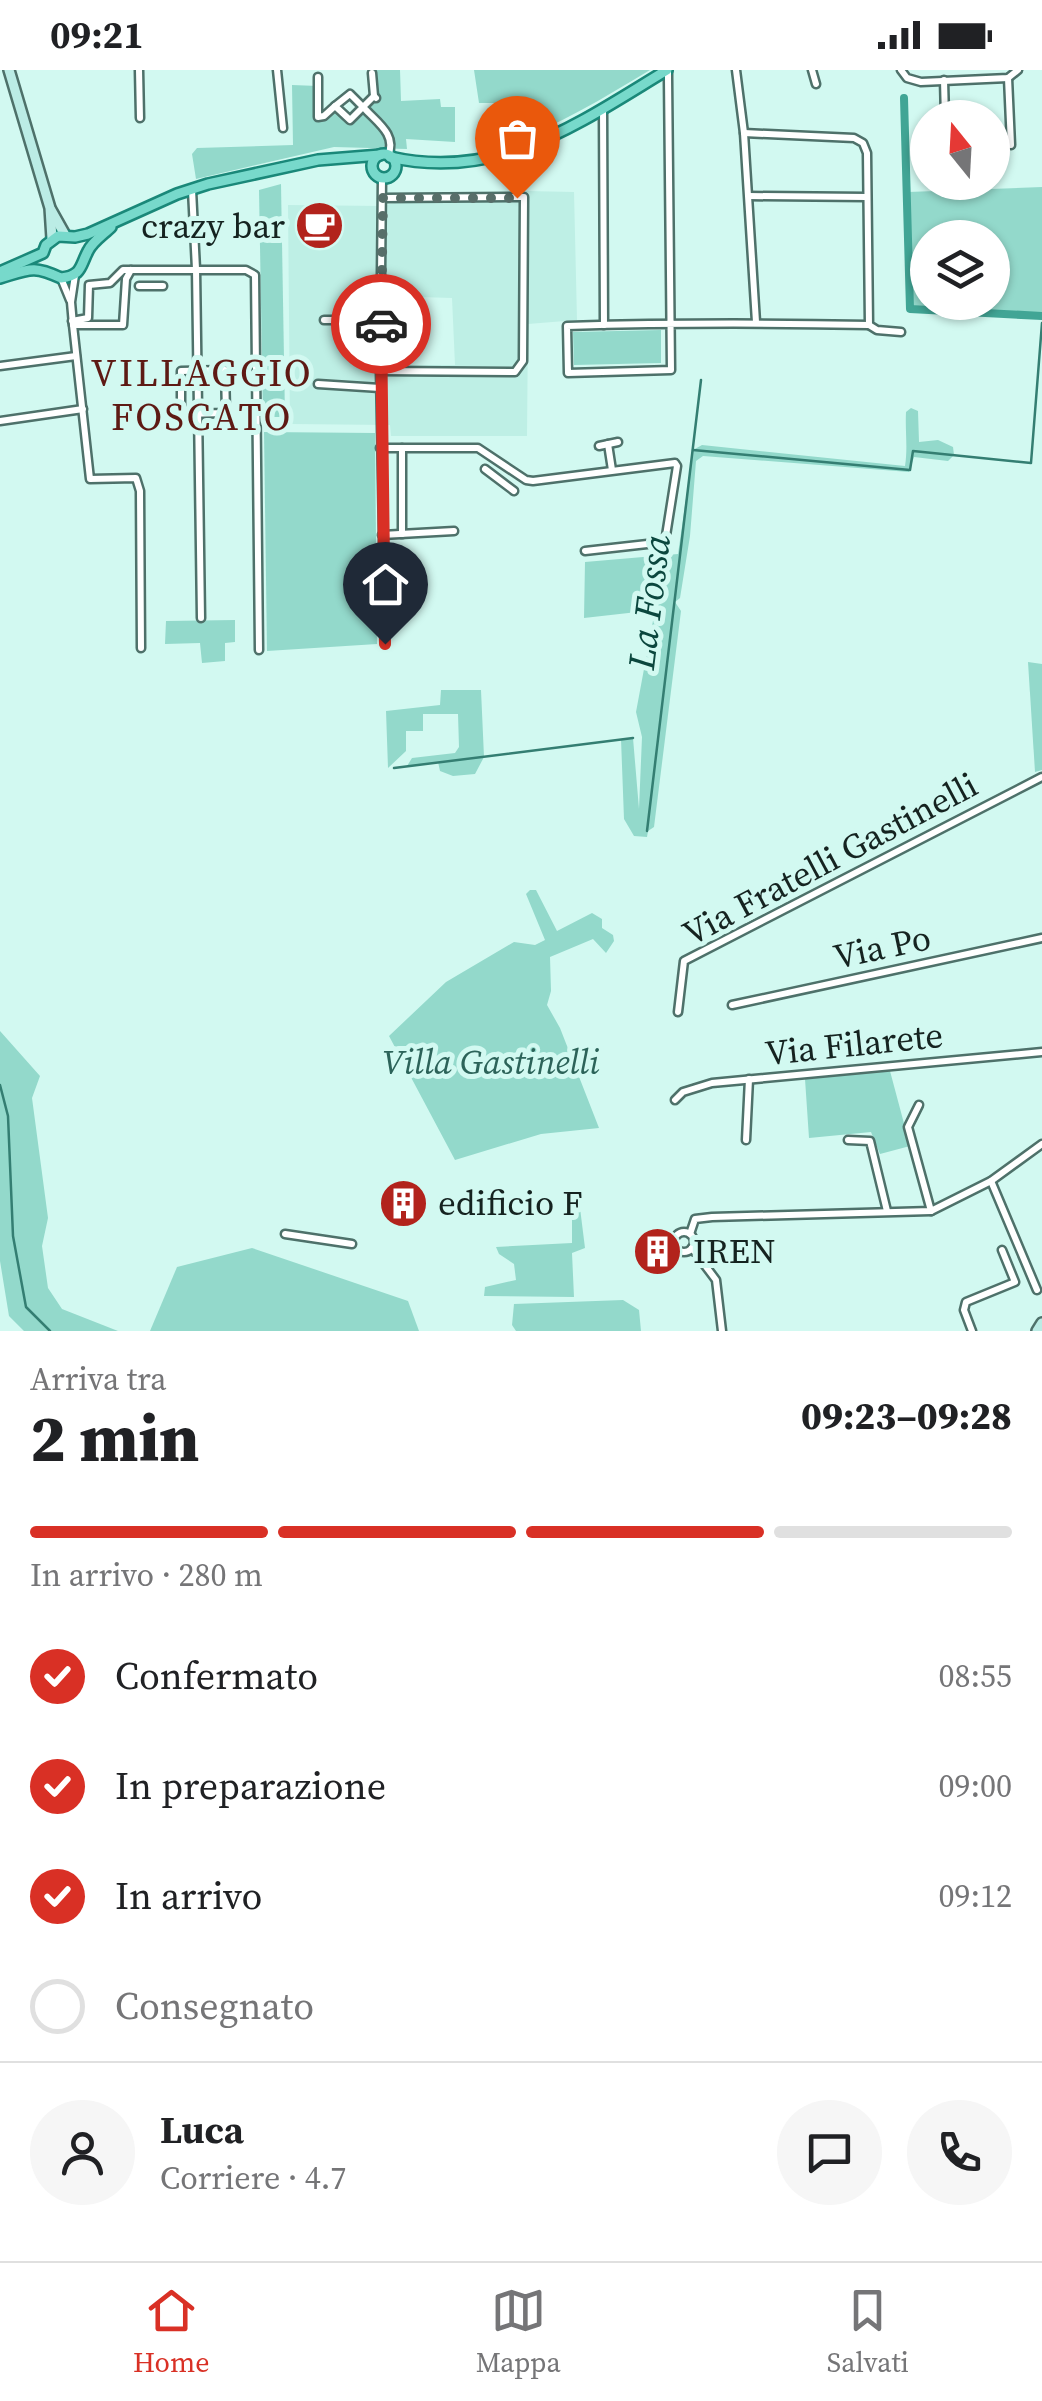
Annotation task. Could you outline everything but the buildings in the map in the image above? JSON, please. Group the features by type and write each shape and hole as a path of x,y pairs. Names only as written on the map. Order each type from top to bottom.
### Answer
{"main road":[{"path":"0,275 43,253 52,239 117,222 192,188 346,158 386,156 422,162 518,152 560,134 667,70"},
{"path":"382,175 373,162 386,156"},
{"path":"382,175 395,165 386,156"},
{"path":"346,158 362,162 382,175"},
{"path":"382,175 422,162"},
{"path":"0,275 47,269 61,278 75,275 85,263 86,254 117,222"},
{"path":"70,236 86,254"},
{"path":"43,253 47,269"}],"street":[{"path":"10,70 50,208 52,239"},
{"path":"139,70 140,118"},
{"path":"277,70 283,128"},
{"path":"667,70 670,323 670,370 568,373 567,326 670,323 756,322 869,325 901,332"},
{"path":"736,70 756,322"},
{"path":"812,70 816,84"},
{"path":"901,70 914,81 1008,78 1018,70"},
{"path":"335,106 350,120 375,97 372,73"},
{"path":"318,76 318,117 350,94 390,136 386,156"},
{"path":"1008,78 1011,144"},
{"path":"944,80 945,100"},
{"path":"603,108 604,325"},
{"path":"744,133 859,140 867,153 869,325"},
{"path":"382,175 380,448 385,644"},
{"path":"192,188 201,618"},
{"path":"749,196 866,197"},
{"path":"380,370 515,372 524,362 524,198 383,198"},
{"path":"50,208 70,236"},
{"path":"73,323 125,323 126,279 131,270"},
{"path":"140,286 158,286 154,270"},
{"path":"88,321 89,285 110,283 120,271 246,270 256,279 259,650"},
{"path":"75,275 71,302 90,479 136,478 140,491 141,648"},
{"path":"61,278 71,302"},
{"path":"324,320 381,320"},
{"path":"0,366 76,356"},
{"path":"224,370 226,413 181,414 181,371 198,371 224,370"},
{"path":"318,384 380,388"},
{"path":"0,421 83,409"},
{"path":"612,470 604,445 618,442"},
{"path":"380,448 478,448 532,481 675,463 678,466 665,542 586,551"},
{"path":"402,448 402,534"},
{"path":"498,479 506,466"},
{"path":"485,469 514,492"},
{"path":"382,535 454,532"},
{"name":"Via Fratelli Gastinelli","path":"678,1012 684,962 1042,777"},
{"name":"Via Po","path":"732,1005 1042,938"},
{"name":"Via Filarete","path":"675,1100 701,1084 1042,1052"},
{"path":"746,1140 750,1079"},
{"path":"920,1105 908,1127 932,1211"},
{"path":"848,1140 870,1141 887,1211"},
{"path":"690,1234 678,1234 674,1244 682,1252 692,1248 694,1219 932,1211 992,1181 1042,1144"},
{"path":"992,1181 1038,1290"},
{"path":"285,1234 352,1244"},
{"path":"692,1248 716,1280 722,1331"},
{"path":"972,1331 964,1310 966,1302 1015,1282 1002,1250"},
{"path":"1037,1331 1042,1323"}],"shaded area":[{"path":"526,191 574,192 577,320 528,324 527,436 391,436 390,425 290,424 288,205 382,206 410,199 524,197","holes":["388,296 452,298 455,365 391,365 386,359"]}],"green space":[{"path":"374,70 400,70 401,101 440,99 441,107 455,107 455,142 406,139 407,149 334,147 196,179 192,154 197,148 293,145 292,85 318,86 319,117 335,106 350,119 376,97"},
{"path":"474,70 650,70 553,125 491,149 479,140 498,135 498,103 479,103"},
{"path":"281,184 285,417 263,417 259,190"},
{"path":"1042,187 1042,320 1010,315 1010,220 910,220 910,309 908,192 910,200 1010,200 1010,188"},
{"path":"661,330 661,363 574,365 573,332"},
{"path":"911,408 918,411 919,442 938,440 953,447 954,455 948,461 914,457 909,472 703,456 696,461 690,536 680,598 675,602 681,611 654,827 647,837 634,836 624,819 621,739 633,738 639,809 642,737 636,712 655,610 584,618 585,562 678,554 693,450 702,445 905,466 906,412"},
{"path":"264,432 375,433 377,644 267,651"},
{"path":"235,620 235,642 225,643 225,661 202,663 200,643 165,644 166,621"},
{"path":"1028,662 1042,664 1042,770 1035,772"},
{"path":"441,690 481,690 484,757 475,774 453,776 440,771 438,762 407,766 412,758 455,753 459,747 458,714 423,714 423,731 406,731 406,751 388,768 386,711 440,705"},
{"name":"Villa Gastinelli","path":"536,890 557,931 592,913 602,919 602,928 613,935 614,941 606,953 593,939 550,957 551,991 547,1005 560,1028 599,1128 541,1134 455,1160 389,1036 446,982 514,942 535,945 545,940 526,894"},
{"path":"0,1031 40,1076 32,1098 48,1218 42,1246 48,1288 62,1309 118,1331 24,1331 9,1316 0,1261"},
{"path":"890,1071 910,1146 880,1154 871,1132 809,1138 805,1079"},
{"path":"580,1208 585,1248 572,1253 574,1297 484,1296 485,1287 516,1280 514,1264 499,1254 496,1247 572,1243 572,1209"},
{"path":"252,1248 408,1301 419,1331 150,1331 177,1267"},
{"path":"623,1300 639,1310 641,1331 516,1331 512,1325 514,1304"}],"waterway":[{"path":"904,98 910,309 1042,316"},
{"path":"693,450 910,470 913,451 1031,463 1042,323"},
{"name":"La Fossa","path":"647,831 701,380"},
{"path":"394,768 633,738"},
{"path":"0,1085 8,1116 13,1236 26,1307 50,1331"}],"way so far":[{"path":"381,324 383,198 517,198"}],"place":[{"name":"crazy bar","path":"320,226"},
{"name":"edificio F","path":"403,1203"},
{"name":"IREN","path":"658,1251"}],"district":[{"name":"VILLAGGIO FOSCATO","path":"202,395"}],"route":[{"path":"381,324 385,644"}]}
